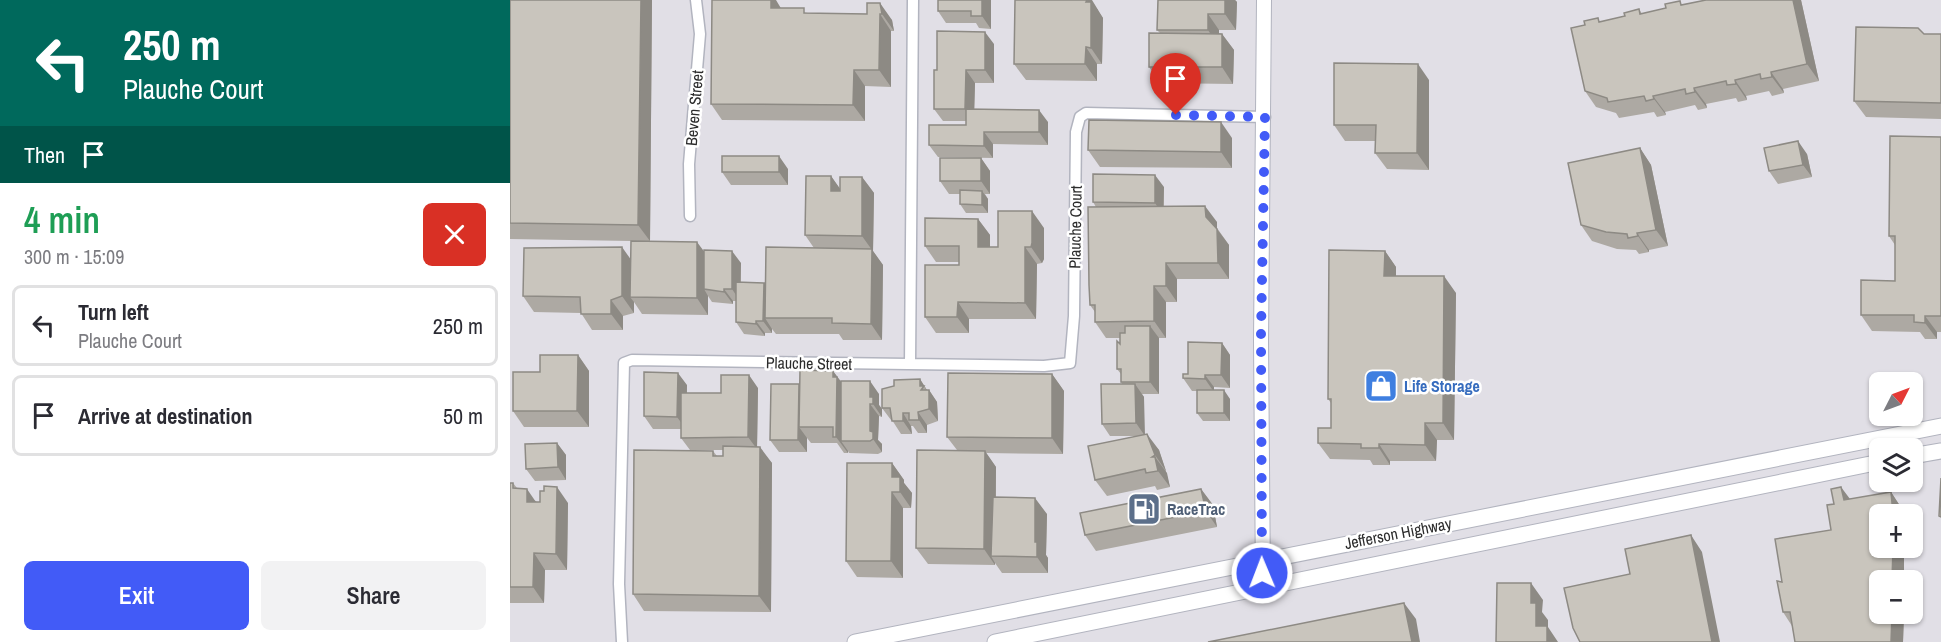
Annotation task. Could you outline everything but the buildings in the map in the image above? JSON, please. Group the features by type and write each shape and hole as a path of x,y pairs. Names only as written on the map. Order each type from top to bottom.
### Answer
{"main road":[{"name":"Jefferson Highway","path":"855,642 1262,559 1941,426"},
{"path":"1923,454 1941,451"},
{"name":"Jefferson Highway","path":"995,642 1869,464"}],"street":[{"name":"Beven Street","path":"690,216 690,156 700,34 696,0"},
{"path":"910,364 913,0"},
{"path":"1263,586 1261,334 1265,117 1264,0"},
{"name":"Plauche Court","path":"910,364 1044,366 1070,363 1074,316 1076,132 1080,117 1086,113 1265,117"},
{"name":"Plauche Street","path":"622,642 619,584 624,363 632,360 910,364"}],"shaded area":[{"path":"510,0 1941,0 1941,642 510,642"}],"place":[{"name":"Life Storage","path":"1381,386"},
{"name":"RaceTrac","path":"1144,509"}],"route":[{"path":"1176,115 1265,117 1261,334 1262,573"}]}
